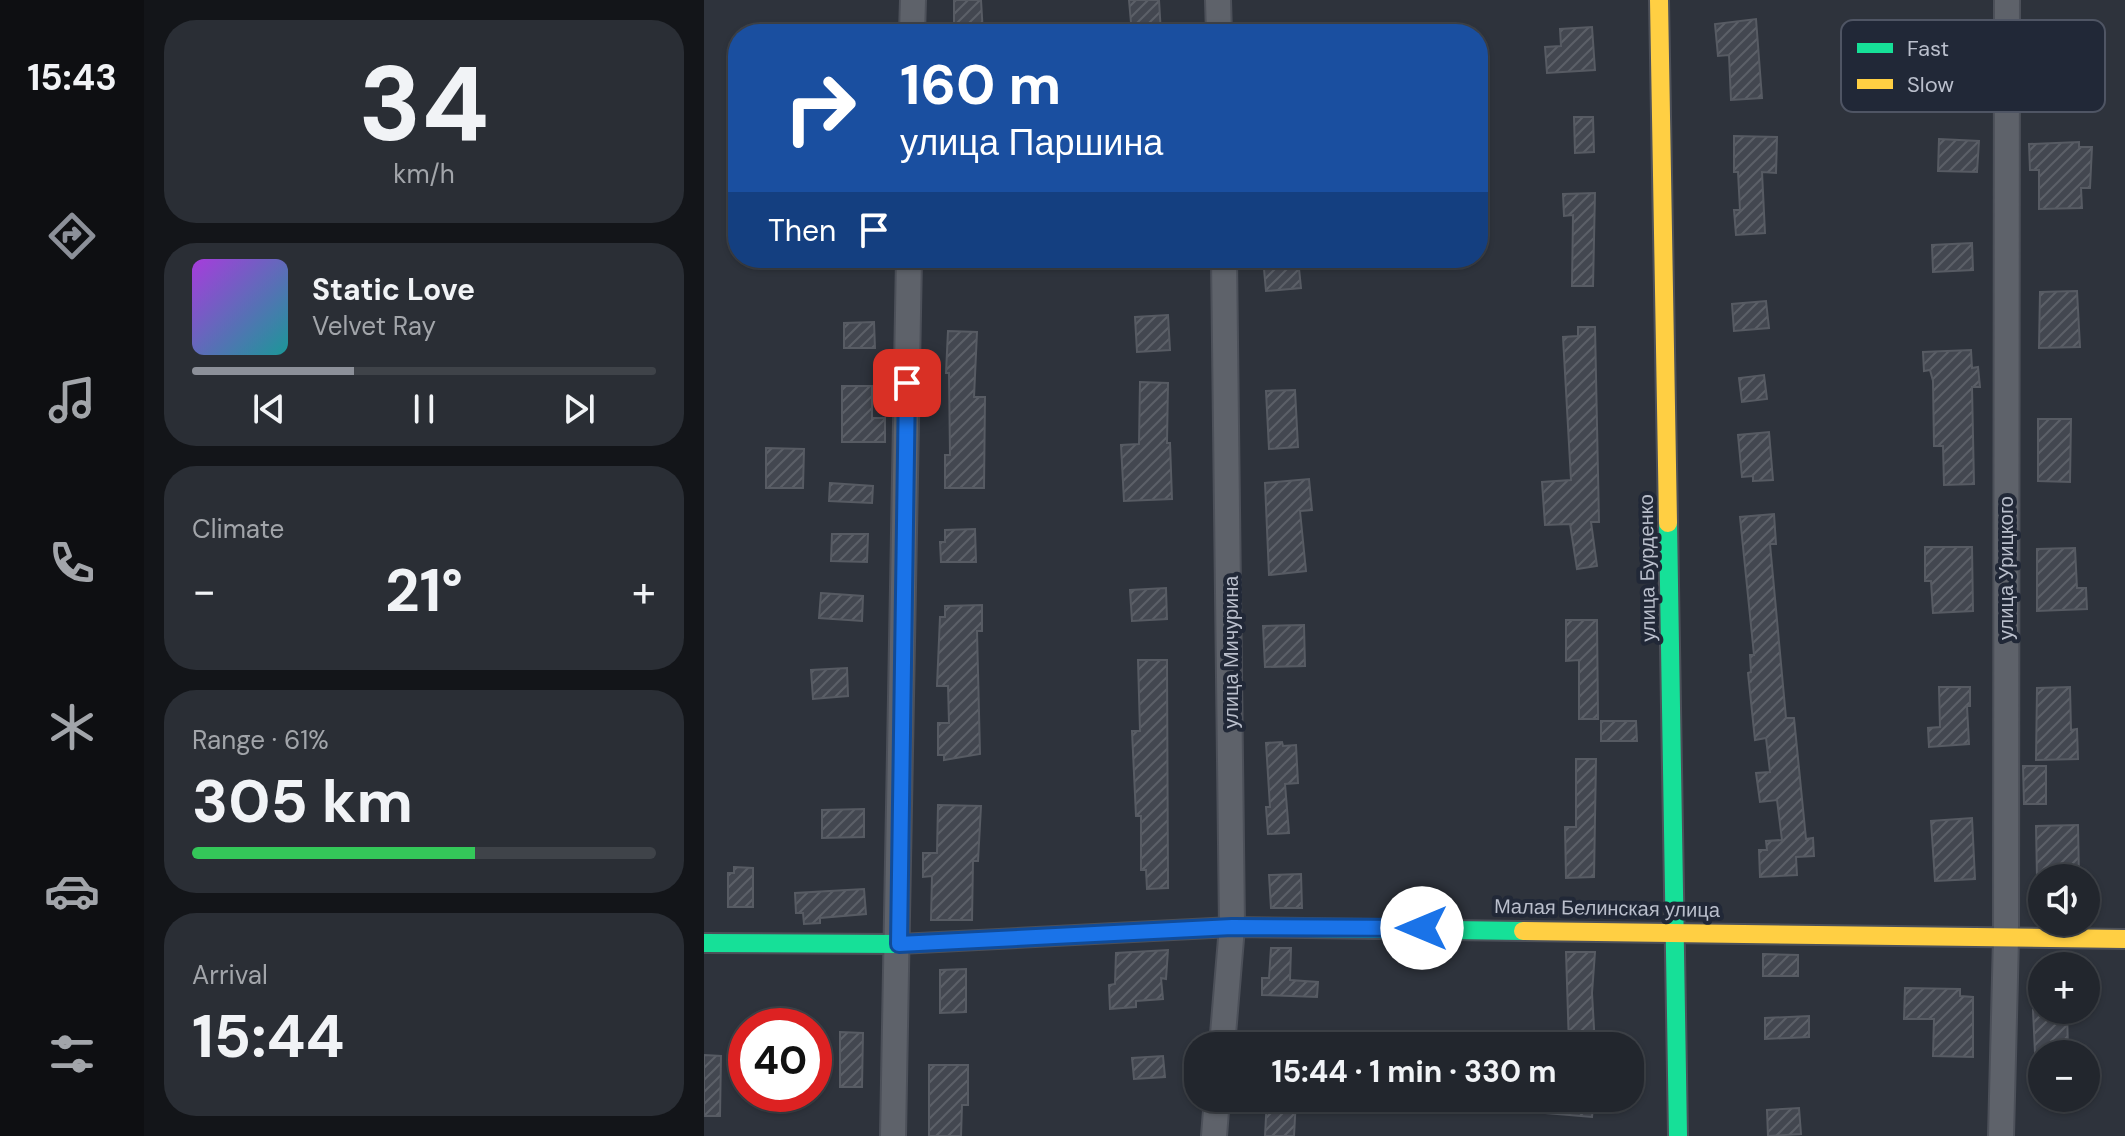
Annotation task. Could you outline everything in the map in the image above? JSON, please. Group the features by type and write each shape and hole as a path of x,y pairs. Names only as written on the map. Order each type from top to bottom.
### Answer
{"street":[{"path":"912,24 913,0"},
{"path":"1218,0 1219,24"},
{"name":"улица Бурденко","path":"1659,0 1678,1136"},
{"name":"улица Урицкого","path":"2007,0 2007,20"},
{"name":"улица Урицкого","path":"2001,1136 2006,938 2007,112"},
{"path":"893,1136 899,944 909,268"},
{"name":"улица Мичурина","path":"1223,1032 1232,927 1224,268"},
{"name":"Малая Белинская улица","path":"704,943 899,944 1232,927 2125,939"},
{"path":"1214,1136 1216,1112"}],"building":[{"path":"954,0 981,0 982,24 954,24"},
{"path":"1129,0 1159,0 1160,24 1131,24"},
{"path":"1756,19 1762,98 1731,100 1729,55 1718,56 1715,24"},
{"path":"1592,27 1595,70 1547,73 1545,47 1561,46 1560,29"},
{"path":"1574,117 1593,117 1594,152 1575,153"},
{"path":"1734,136 1777,137 1776,173 1762,172 1765,233 1736,235 1734,210 1740,210 1738,172 1734,172"},
{"path":"1939,139 1979,141 1977,172 1938,171"},
{"path":"2079,142 2079,147 2092,147 2090,188 2081,188 2082,208 2039,209 2039,170 2030,170 2029,144"},
{"path":"1595,193 1593,286 1572,286 1573,215 1564,216 1563,194"},
{"path":"1972,243 1973,270 1933,272 1932,245"},
{"path":"1264,268 1299,268 1301,288 1266,291"},
{"path":"2077,291 2080,347 2039,348 2040,292"},
{"path":"1766,301 1769,328 1734,331 1732,304"},
{"path":"1168,315 1170,350 1137,352 1135,317"},
{"path":"874,322 875,348 844,348 844,323"},
{"path":"1578,327 1595,327 1599,522 1591,522 1597,566 1577,569 1570,524 1545,525 1542,482 1571,480 1563,337 1578,336"},
{"path":"948,331 977,332 974,397 985,397 984,488 945,488 945,455 950,455 949,373 946,373"},
{"path":"1971,350 1972,368 1978,367 1980,387 1972,387 1974,484 1944,485 1943,446 1934,446 1933,381 1930,370 1924,371 1923,352"},
{"path":"1764,375 1767,399 1742,402 1739,378"},
{"path":"1140,382 1168,383 1167,443 1170,443 1172,499 1124,501 1121,445 1139,444"},
{"path":"842,386 872,386 872,418 885,418 885,442 842,442"},
{"path":"1295,390 1298,447 1269,449 1266,391"},
{"path":"2038,419 2071,419 2070,482 2038,481"},
{"path":"1769,432 1773,480 1753,481 1753,476 1742,477 1738,435"},
{"path":"766,448 804,449 803,488 766,488"},
{"path":"1309,479 1312,510 1300,511 1306,571 1269,575 1265,483"},
{"path":"830,483 873,486 872,503 829,501"},
{"path":"1774,514 1776,544 1770,544 1786,718 1794,718 1806,839 1813,838 1814,856 1796,857 1797,875 1760,877 1759,850 1767,850 1766,841 1782,840 1777,800 1760,802 1756,773 1770,772 1766,738 1755,740 1748,673 1751,672 1750,655 1754,655 1740,517"},
{"path":"975,529 976,562 941,562 940,542 945,542 945,530"},
{"path":"832,534 868,534 867,562 831,561"},
{"path":"1925,547 1972,547 1973,611 1933,613 1931,581 1925,581"},
{"path":"2075,548 2077,588 2086,588 2087,609 2037,611 2037,549"},
{"path":"1166,588 1167,619 1132,621 1130,590"},
{"path":"821,593 863,596 862,621 819,618"},
{"path":"982,605 982,631 977,631 980,754 944,760 944,755 938,755 938,723 949,723 948,686 937,686 940,617 945,617 945,606"},
{"path":"1566,620 1597,620 1598,719 1579,719 1579,660 1566,661"},
{"path":"1304,625 1305,666 1265,667 1263,626"},
{"path":"1138,660 1167,660 1168,888 1147,889 1146,870 1141,870 1141,816 1136,816 1132,731 1140,731"},
{"path":"847,668 848,696 813,699 811,670"},
{"path":"1939,687 1970,687 1970,706 1967,706 1969,744 1929,747 1928,728 1940,727"},
{"path":"2070,687 2071,730 2077,729 2078,759 2036,760 2037,688"},
{"path":"1601,721 1636,721 1637,741 1601,741"},
{"path":"1282,742 1283,746 1296,745 1298,783 1285,784 1289,833 1268,834 1266,807 1270,807 1266,743"},
{"path":"1576,759 1596,759 1594,877 1566,878 1565,827 1576,827"},
{"path":"2023,766 2046,766 2046,804 2024,804"},
{"path":"938,805 981,806 978,861 973,861 972,920 931,920 932,876 923,877 923,853 937,853"},
{"path":"864,809 864,837 822,838 822,810"},
{"path":"1972,818 1975,879 1935,881 1931,821"},
{"path":"2078,825 2079,864 2037,864 2036,826"},
{"path":"734,867 753,868 753,907 728,907 728,873 734,873"},
{"path":"1301,874 1302,908 1271,908 1269,875"},
{"path":"864,889 866,914 820,918 820,923 804,924 803,913 796,913 795,893"},
{"path":"1271,948 1291,948 1290,980 1318,982 1317,997 1262,995 1262,978 1269,978"},
{"path":"1168,950 1166,979 1161,978 1163,999 1136,1001 1136,1007 1110,1009 1109,985 1115,984 1116,953"},
{"path":"1566,952 1595,952 1592,993 1594,1032 1569,1032"},
{"path":"1763,954 1798,955 1798,976 1763,976"},
{"path":"966,969 966,1012 940,1013 940,970"},
{"path":"1905,988 1960,989 1960,996 1973,997 1973,1057 1933,1056 1934,1019 1904,1019"},
{"path":"1809,1016 1809,1037 1765,1039 1765,1018"},
{"path":"2034,1024 2067,1024 2068,1040 2034,1040"},
{"path":"840,1032 863,1033 862,1087 840,1087"},
{"path":"704,1055 721,1056 720,1116 704,1116"},
{"path":"1163,1056 1165,1077 1134,1079 1132,1058"},
{"path":"929,1065 968,1065 968,1105 962,1105 961,1136 929,1136"},
{"path":"1799,1108 1801,1134 1768,1136 1767,1110"},
{"path":"1266,1112 1295,1112 1294,1136 1265,1136"},
{"path":"1533,1112 1593,1112 1592,1117"}],"traffic: fast":[{"path":"1668,523 1678,1136"},
{"path":"704,943 899,944 1232,927 1523,931"}],"traffic: slow":[{"path":"1659,0 1668,523"},
{"path":"1523,931 2125,939"}],"route":[{"path":"907,383 899,944 1232,927 1422,928"}]}
